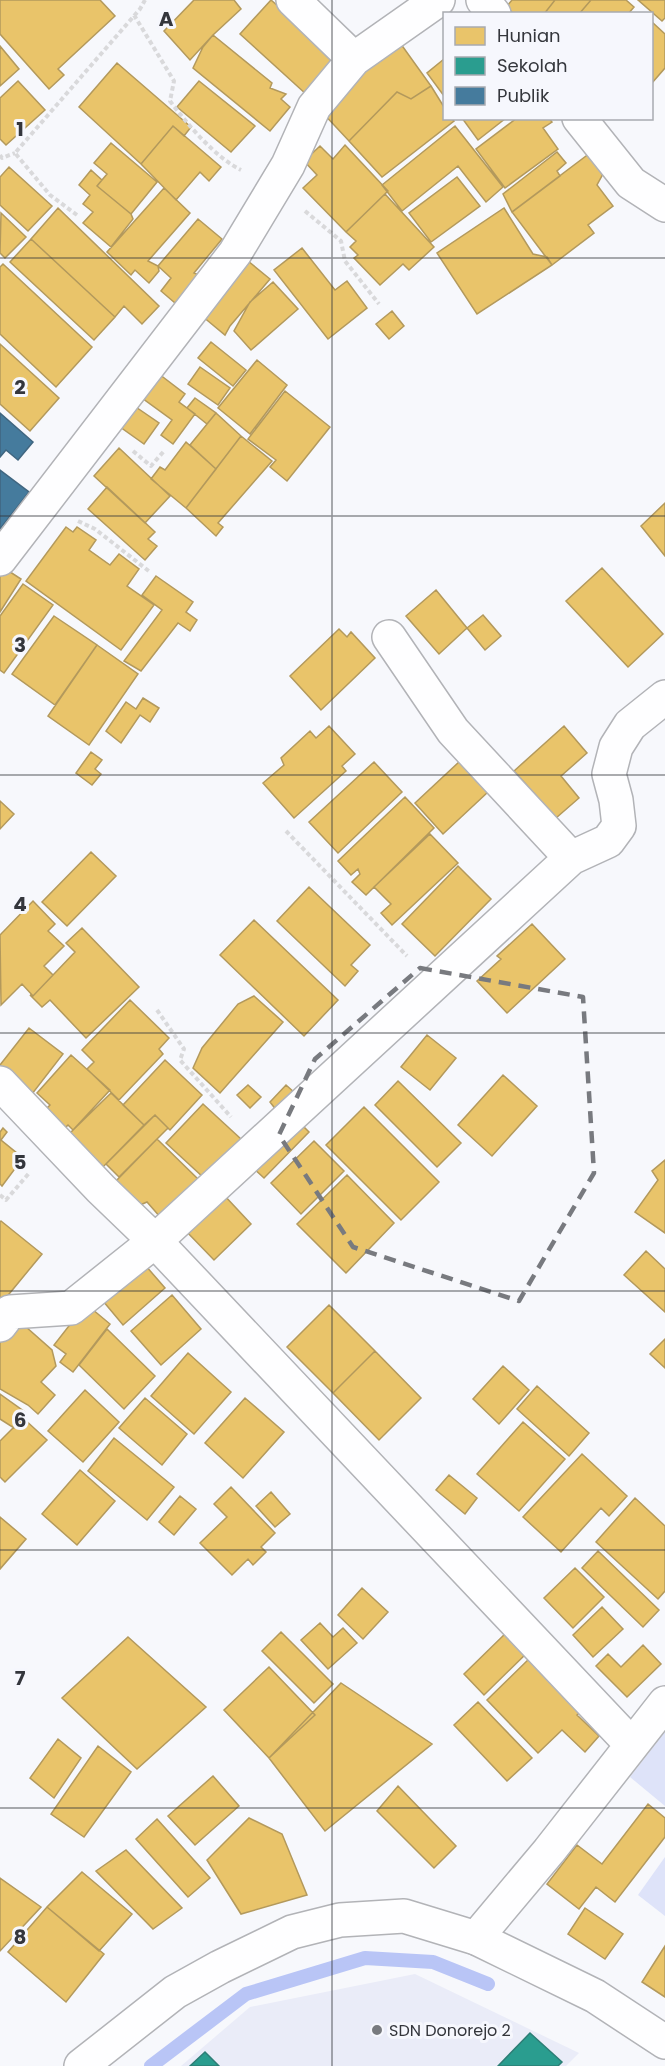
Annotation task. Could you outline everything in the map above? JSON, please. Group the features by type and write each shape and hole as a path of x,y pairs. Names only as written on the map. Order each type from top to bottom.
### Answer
{"street":[{"path":"293,0 354,59"},
{"path":"0,559 235,253 288,165 314,107 354,59 438,0"},
{"path":"483,0 492,12"},
{"path":"581,120 632,183 665,205"},
{"path":"388,636 453,732 571,858"},
{"path":"0,1325 10,1312 71,1308 155,1241 571,858 608,841 619,826 616,800 609,774 616,747 630,725 665,697"},
{"path":"0,1083 101,1189 155,1241 632,1745"},
{"path":"476,1938 549,1851 665,1703"},
{"path":"81,2066 175,1992 292,1932 340,1920 404,1916 476,1938 595,1996 665,2042"}],"path":[{"path":"1,158 15,153 140,9 145,0"},
{"path":"134,15 174,81 170,101 179,114 227,163 275,186 341,241 345,261 379,304"},
{"path":"15,153 50,195 77,215"},
{"path":"75,520 95,529 150,572"},
{"path":"286,831 435,984"},
{"path":"157,1010 184,1049 180,1060 258,1146"}],"highlighted area":[{"path":"420,968 583,997 594,1173 519,1301 353,1247 279,1135 315,1059"}],"shaded area":[{"path":"665,1732 665,1806 630,1777"},
{"path":"665,1857 665,1916 638,1895"},
{"name":"SDN Donorejo 2","path":"415,1974 579,2053 566,2066 181,2066 250,2007"}],"building: Hunian":[{"path":"0,0 100,0 115,16 58,69 64,75 49,89 0,34"},
{"path":"194,0 234,0 241,9 190,60 164,31"},
{"path":"271,0 338,59 307,95 240,34"},
{"path":"512,0 555,0 546,12 512,12 507,6"},
{"path":"555,0 591,0 581,12 546,12"},
{"path":"591,0 626,0 634,7 630,12 581,12"},
{"path":"638,0 665,0 665,18 662,21"},
{"path":"653,23 665,34 665,68 653,82"},
{"path":"213,35 272,83 270,88 286,94 281,99 290,107 270,131 193,68 203,47"},
{"path":"398,40 431,86 411,99 397,92 349,141 321,111"},
{"path":"0,46 19,69 0,86"},
{"path":"443,60 443,95 427,73"},
{"path":"117,63 191,127 184,136 173,126 141,164 79,107"},
{"path":"18,81 45,110 6,145 0,139 0,98"},
{"path":"199,81 255,126 231,152 177,107"},
{"path":"431,86 443,105 443,120 454,121 382,177 349,141 397,92 411,99"},
{"path":"463,120 503,120 478,140"},
{"path":"514,120 550,120 552,122 543,128 558,149 505,188 476,149"},
{"path":"173,126 221,167 209,181 200,172 176,200 141,164"},
{"path":"455,126 503,187 486,202 458,166 402,211 382,185"},
{"path":"111,143 157,182 131,214 97,186 107,174 94,163"},
{"path":"345,145 388,191 346,232 303,188 317,175 304,161 320,146 333,159"},
{"path":"557,152 566,163 557,171 560,176 512,212 503,194"},
{"path":"590,153 604,172 597,185 613,206 588,225 594,233 552,265 512,212"},
{"path":"9,167 52,206 28,231 0,205 0,177"},
{"path":"91,170 102,180 97,186 131,214 133,219 111,247 83,223 93,212 83,204 90,195 79,185"},
{"path":"457,177 480,206 431,242 409,213"},
{"path":"164,188 190,213 148,261 158,266 159,271 149,283 135,270 131,275 107,252"},
{"path":"385,194 434,247 409,270 403,264 380,285 354,258 358,255 350,247 356,241 346,232"},
{"path":"58,208 159,306 142,324 124,306 115,317 31,239"},
{"path":"504,208 533,254 547,257 552,265 477,314 437,253"},
{"path":"1,213 26,237 5,258 0,253"},
{"path":"198,219 222,239 194,273 199,275 175,303 161,291 171,278 158,266"},
{"path":"31,239 115,317 94,340 10,262"},
{"path":"302,248 335,290 347,281 367,308 328,339 274,270"},
{"path":"248,261 270,279 225,335 202,316"},
{"path":"3,264 92,347 56,387 0,334 0,267"},
{"path":"273,282 298,309 251,350 234,331 250,302"},
{"path":"392,311 404,326 389,339 376,324"},
{"path":"211,342 246,370 233,386 198,358"},
{"path":"0,344 59,398 30,431 0,404"},
{"path":"257,360 287,385 250,434 218,408"},
{"path":"200,367 230,388 218,405 188,384"},
{"path":"159,374 185,394 179,402 195,414 173,444 161,435 172,420 142,398"},
{"path":"285,391 330,427 287,481 270,467 276,460 248,439"},
{"path":"195,398 216,413 207,424 187,408"},
{"path":"130,403 159,423 144,444 116,424"},
{"path":"216,413 241,436 216,469 190,445"},
{"path":"241,436 272,461 218,523 223,527 216,536 186,508"},
{"path":"186,442 216,469 186,508 151,479 160,467 165,470"},
{"path":"119,448 170,496 145,523 94,476"},
{"path":"107,487 155,532 148,539 157,546 145,560 88,509"},
{"path":"665,503 665,556 641,526"},
{"path":"66,527 73,532 77,527 96,540 89,550 110,565 119,554 139,569 127,586 154,605 121,650 26,581"},
{"path":"4,568 21,579 0,612 0,574"},
{"path":"602,568 663,634 628,667 566,601"},
{"path":"156,576 193,602 186,612 197,620 190,631 178,623 141,671 124,661 162,610 142,595"},
{"path":"23,584 53,605 4,673 0,670 0,616"},
{"path":"436,590 467,628 439,654 406,616"},
{"path":"483,615 501,636 485,650 467,628"},
{"path":"54,616 97,645 55,705 12,674"},
{"path":"339,629 347,637 351,632 375,658 321,710 290,676"},
{"path":"97,645 138,674 89,745 48,716"},
{"path":"143,698 159,708 150,722 140,715 121,743 106,731 126,702 136,709"},
{"path":"329,726 355,754 342,766 346,771 294,818 263,783 284,765 281,758 310,731 316,738"},
{"path":"564,726 587,753 561,776 579,798 556,818 514,771"},
{"path":"91,752 102,760 95,769 101,774 92,785 76,773"},
{"path":"460,761 488,792 443,834 415,803"},
{"path":"374,762 402,792 338,853 309,822"},
{"path":"405,797 434,828 366,895 352,882 360,874 358,869 351,875 338,861"},
{"path":"0,801 14,814 0,829"},
{"path":"430,834 458,863 392,925 381,913 391,904 374,887"},
{"path":"91,852 116,876 67,926 42,902"},
{"path":"458,866 491,899 435,956 402,924"},
{"path":"309,887 370,945 351,965 358,971 345,986 277,921"},
{"path":"33,901 55,924 48,931 64,946 44,966 53,975 33,996 22,984 1,1005 0,935"},
{"path":"254,920 338,1000 304,1036 220,955"},
{"path":"532,924 565,959 507,1013 477,981 501,959 497,956"},
{"path":"82,928 139,987 86,1038 50,1000 42,1007 30,995 33,996 75,952 66,943"},
{"path":"254,996 283,1022 220,1093 193,1068 202,1048 238,1004"},
{"path":"130,1000 169,1038 159,1049 163,1054 119,1100 87,1069 94,1062 82,1050"},
{"path":"29,1028 63,1054 32,1094 0,1068"},
{"path":"427,1035 456,1058 430,1090 401,1067"},
{"path":"71,1055 110,1090 73,1130 68,1125 61,1132 41,1114 50,1105 37,1093"},
{"path":"165,1060 202,1095 170,1130 155,1115 144,1125 123,1105"},
{"path":"503,1075 537,1106 492,1156 458,1125"},
{"path":"398,1081 461,1143 437,1167 375,1105"},
{"path":"248,1085 261,1097 250,1108 237,1095"},
{"path":"286,1085 295,1093 277,1111 270,1102"},
{"path":"111,1093 144,1125 101,1169 68,1135"},
{"path":"203,1104 241,1139 204,1178 166,1143"},
{"path":"364,1107 439,1182 401,1220 326,1145"},
{"path":"155,1115 168,1128 119,1177 106,1164"},
{"path":"296,1119 309,1132 264,1178 250,1165"},
{"path":"3,1128 7,1132 1,1140 23,1158 2,1186 0,1184 0,1132"},
{"path":"157,1139 199,1180 161,1218 147,1202 140,1205 116,1181"},
{"path":"314,1141 344,1171 301,1214 271,1183"},
{"path":"665,1160 665,1233 635,1212 658,1180 652,1171"},
{"path":"347,1175 394,1223 346,1273 297,1224"},
{"path":"223,1194 251,1224 214,1260 185,1230"},
{"path":"0,1222 42,1254 0,1305"},
{"path":"646,1251 665,1269 665,1312 624,1275"},
{"path":"139,1258 165,1288 123,1325 98,1295"},
{"path":"172,1295 201,1329 161,1365 131,1331"},
{"path":"86,1304 110,1324 73,1372 60,1362 66,1354 54,1345"},
{"path":"329,1305 375,1351 333,1393 287,1347"},
{"path":"17,1319 52,1350 56,1366 41,1382 55,1395 38,1414 28,1405 0,1389 0,1338"},
{"path":"107,1329 155,1376 124,1409 79,1365"},
{"path":"665,1339 665,1368 650,1354"},
{"path":"375,1351 421,1398 379,1440 333,1393"},
{"path":"188,1353 231,1392 194,1434 151,1396"},
{"path":"503,1366 529,1390 499,1424 473,1399"},
{"path":"537,1386 589,1433 569,1456 517,1409"},
{"path":"85,1390 119,1422 83,1462 48,1431"},
{"path":"0,1394 25,1412 14,1428 0,1419"},
{"path":"145,1398 187,1434 162,1465 119,1428"},
{"path":"245,1398 284,1432 243,1478 205,1443"},
{"path":"23,1418 47,1440 5,1482 0,1477 0,1441"},
{"path":"523,1422 565,1459 519,1511 477,1474"},
{"path":"114,1438 174,1487 147,1520 88,1471"},
{"path":"582,1454 627,1496 609,1516 601,1508 561,1552 523,1517"},
{"path":"80,1470 115,1501 77,1545 42,1514"},
{"path":"449,1475 477,1498 465,1514 436,1490"},
{"path":"231,1487 275,1533 261,1547 266,1552 253,1565 248,1559 232,1575 200,1543 227,1517 214,1504"},
{"path":"271,1492 290,1514 275,1527 256,1506"},
{"path":"180,1496 196,1509 174,1535 159,1522"},
{"path":"635,1498 665,1526 665,1591 658,1599 596,1542"},
{"path":"0,1517 26,1539 0,1569"},
{"path":"598,1551 659,1610 643,1627 582,1568"},
{"path":"575,1568 604,1597 573,1628 544,1598"},
{"path":"362,1588 388,1612 363,1639 338,1615"},
{"path":"602,1607 623,1629 593,1657 573,1635"},
{"path":"320,1623 333,1637 343,1628 357,1643 328,1669 301,1640"},
{"path":"510,1629 530,1650 484,1695 464,1674"},
{"path":"281,1632 333,1684 314,1703 262,1651"},
{"path":"128,1637 206,1707 137,1769 62,1698"},
{"path":"643,1645 661,1664 627,1697 596,1666 608,1654 621,1667"},
{"path":"536,1652 587,1706 577,1715 599,1736 585,1752 562,1730 538,1753 487,1700"},
{"path":"269,1667 315,1715 269,1758 224,1710"},
{"path":"341,1683 432,1744 325,1831 269,1758"},
{"path":"478,1702 532,1758 507,1781 454,1725"},
{"path":"58,1739 81,1758 54,1798 30,1778"},
{"path":"98,1746 131,1772 84,1837 51,1814"},
{"path":"213,1776 239,1806 195,1845 168,1816"},
{"path":"398,1786 456,1846 434,1868 377,1811"},
{"path":"648,1804 665,1818 665,1837 615,1902 596,1887 579,1909 547,1884 577,1845 602,1864"},
{"path":"249,1818 282,1834 307,1895 241,1914 207,1860"},
{"path":"157,1819 210,1878 188,1897 136,1839"},
{"path":"126,1850 182,1908 153,1929 96,1871"},
{"path":"82,1872 132,1914 99,1951 47,1907"},
{"path":"0,1878 41,1907 0,1951"},
{"path":"47,1907 104,1954 66,2002 8,1952"},
{"path":"585,1908 623,1934 605,1959 568,1934"},
{"path":"665,1946 665,1997 642,1982"}],"building: Sekolah":[{"path":"530,2033 562,2062 558,2066 498,2066"},
{"path":"205,2052 219,2066 190,2066"}],"building: Publik":[{"path":"0,413 33,442 18,460 6,450 0,457"},
{"path":"0,470 29,492 0,529"}],"waterway":[{"path":"151,2066 246,1994 365,1958 433,1962 488,1984"}],"place":[{"name":"SDN Donorejo 2","path":"377,2030"}]}
